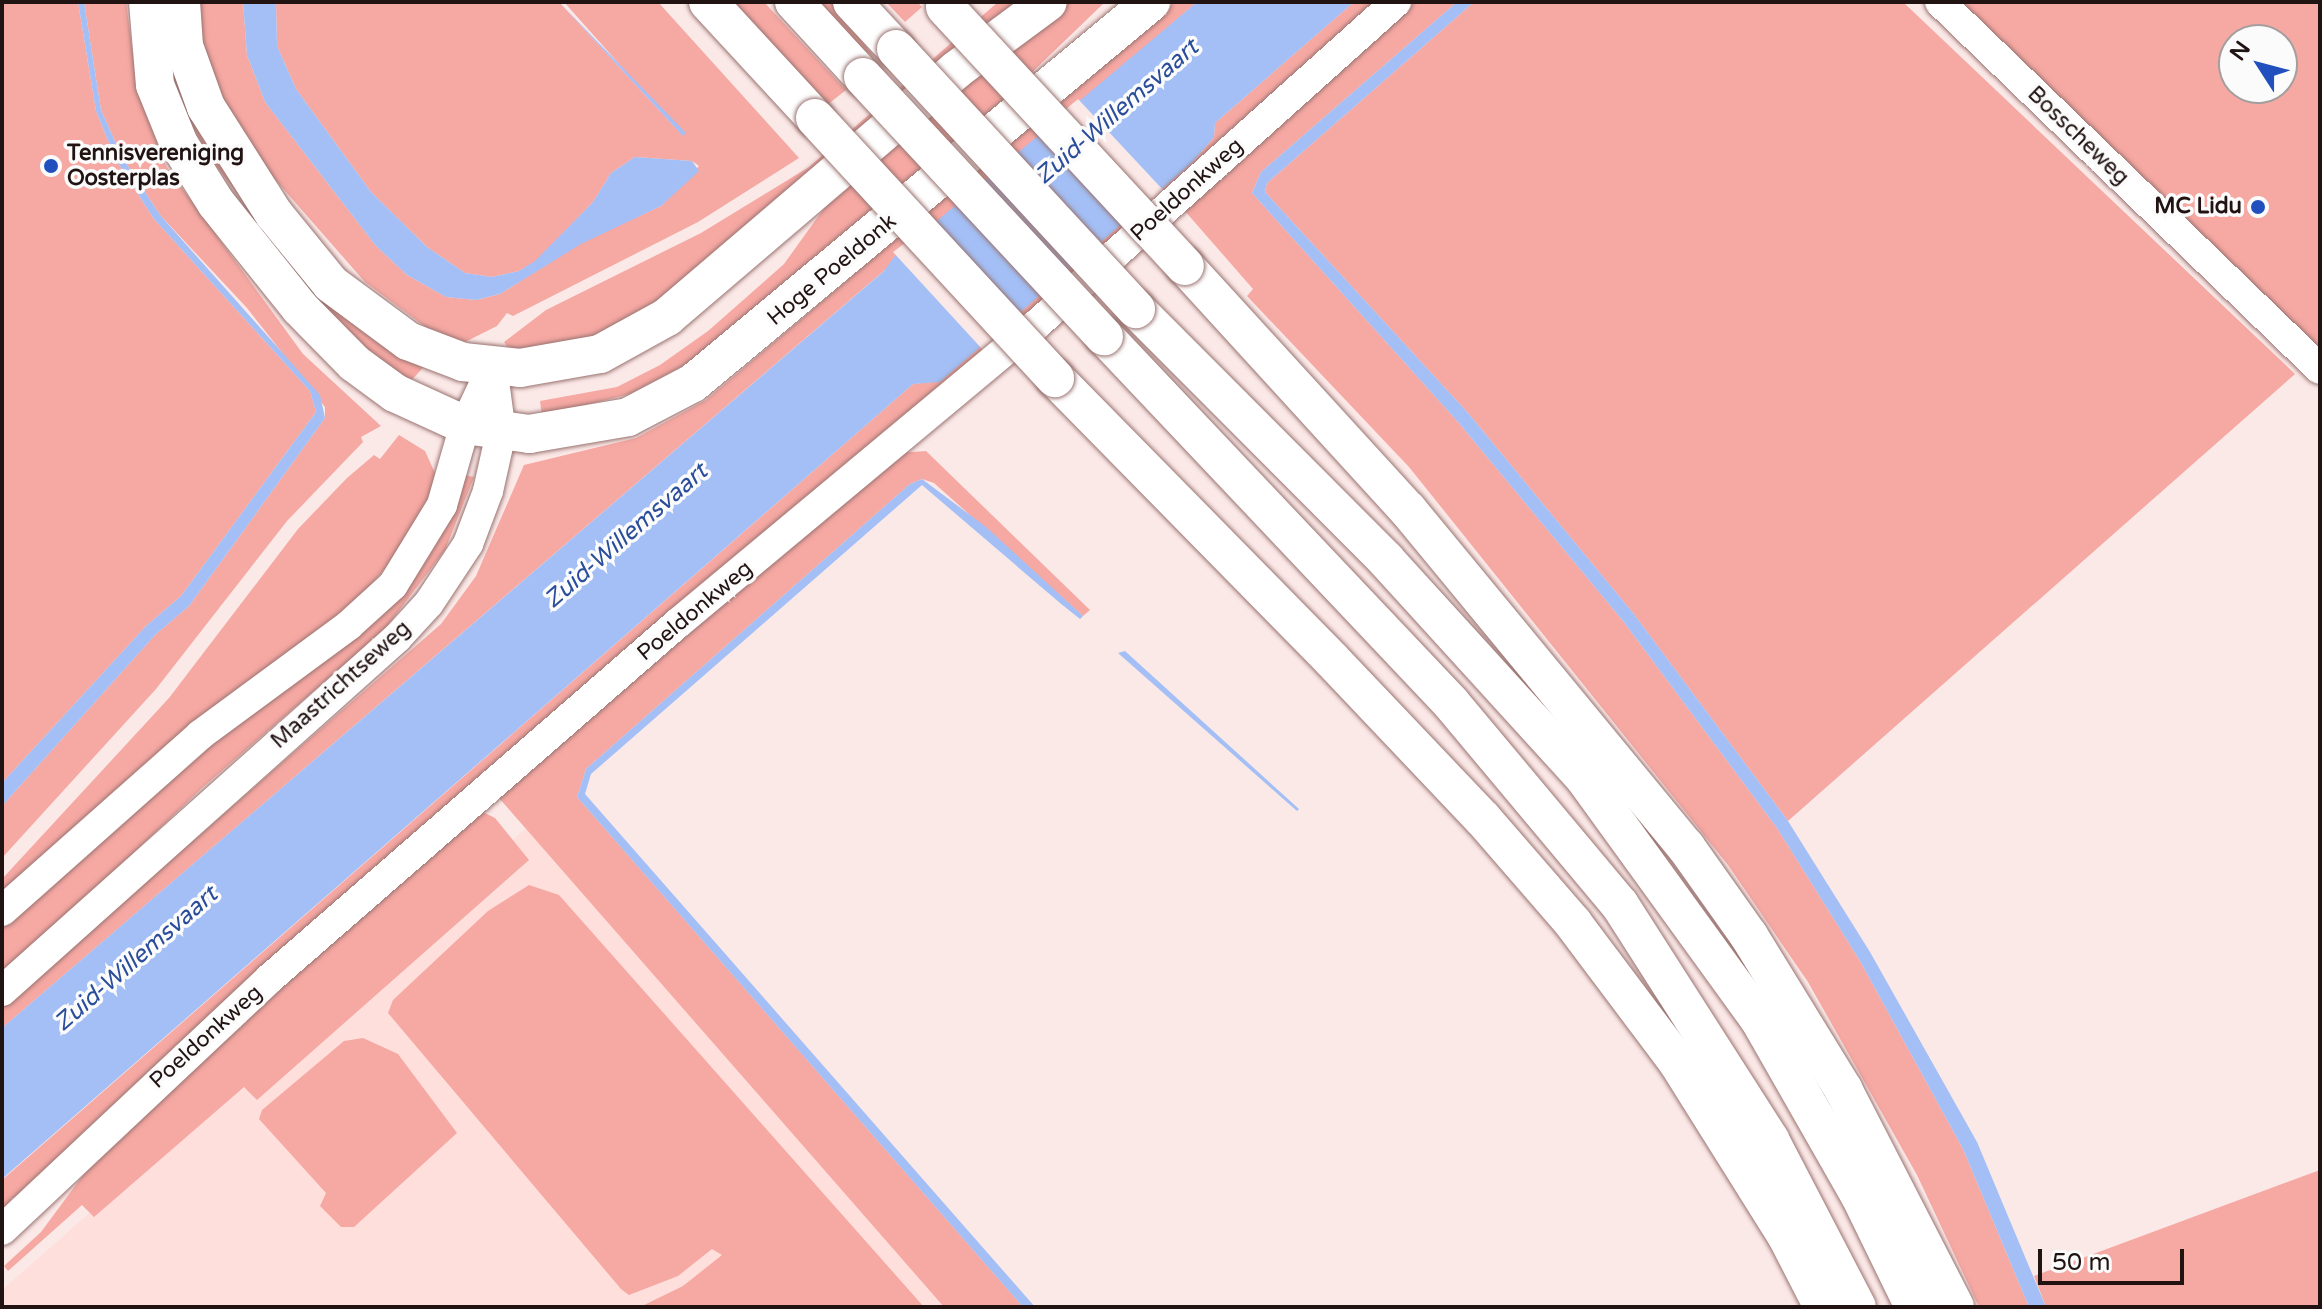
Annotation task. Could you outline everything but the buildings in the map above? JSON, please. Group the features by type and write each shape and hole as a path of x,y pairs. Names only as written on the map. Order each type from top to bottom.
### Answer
{"highway":[{"path":"148,2 155,85 179,144 216,203 300,308 354,363 395,393 483,429"},
{"path":"181,2 184,46 206,107 274,214 322,274 364,313 408,341 449,358 492,366 575,361 621,345 654,326 956,70 1048,2"},
{"path":"794,2 1451,703 1620,905 1770,1140 1857,1307"},
{"path":"852,2 1136,309 1449,627 1612,813 1759,1019 1859,1194 1914,1307"},
{"name":"Hoge Poeldonk","path":"483,429 592,427 628,417 693,383 1151,2"},
{"path":"708,3 1055,378 1353,682 1573,923 1678,1063 1786,1235 1823,1307"},
{"path":"943,4 1408,510 1686,847 1764,959 1843,1089 1955,1307"}],"street":[{"name":"Poeldonkweg","path":"2,1230 269,979 678,623 1036,325 1396,2"},
{"name":"Bosscheweg","path":"1940,2 2320,369"},
{"name":"Maastrichtseweg","path":"2,991 413,621 468,544 486,499 483,429 492,366"},
{"name":"Maastrichtseweg","path":"2,911 188,744 349,625 393,585 438,515 483,429"}],"shaded area":[{"path":"2,2 78,2 96,111 116,160 154,219 310,391 316,412 181,596 146,626 2,783"},
{"path":"84,2 126,2 138,92 166,166 303,354 381,426 361,437 363,442 287,521 156,689 2,858 2,806 155,635 189,606 325,418 325,407 247,308 160,215 122,157 101,110"},
{"path":"171,2 193,115 429,361 410,382 340,329 205,151 172,81"},
{"path":"194,2 243,2 247,55 265,102 376,246 407,275 446,297 476,300 500,294 581,243 661,206 699,166 692,161 635,157 611,173 593,202 536,261 519,271 492,277 465,273 427,247 371,192 296,89 277,46 276,2 559,2 683,136 564,2 658,2 799,158 698,222 513,316 507,313 497,326 463,343 431,331 365,282 258,160 203,70"},
{"path":"728,2 764,2 846,90 827,105"},
{"path":"816,2 832,2 874,57 852,41"},
{"path":"886,2 917,2 922,7 905,22"},
{"path":"998,2 1029,2 725,254 609,336 540,352 508,348 504,342 546,310 701,233 809,167"},
{"path":"1070,2 1105,2 998,105 687,364 630,394 542,416 540,401 617,387 660,365 708,331 784,264 835,193"},
{"path":"1175,2 1197,2 2,1028 2,1007 441,624 476,576 524,465 636,438 706,400"},
{"path":"1354,2 1384,2 24,1199 11,1198 14,1209 2,1219 2,1180 913,384 940,381 1191,164 1214,137 1215,123"},
{"path":"1410,2 1457,2 1261,172 1252,193 1458,422 1623,621 1777,828 1860,961 1963,1149 2029,1307 1979,1307 1917,1175 1808,982 1728,865 1409,467 1247,296 1253,289 1184,210"},
{"path":"1474,2 1903,2 2295,374 1788,821 1633,613 1468,413 1265,192 1267,183"},
{"name":"MC Lidu","path":"1953,2 2320,2 2320,358"},
{"path":"399,435 425,451 435,473 428,500 398,553 372,584 349,608 241,686 73,828 2,897 2,879 169,698 298,529 347,478 374,455 380,459"},
{"path":"926,451 1090,610 1083,616 934,483 922,479 910,484 586,769 577,797 1023,1307 944,1307 499,798 898,453"},
{"path":"464,475 474,477 445,550 385,629 202,788 2,978 2,926 104,832 408,583 436,544"},
{"path":"572,788 1027,1307 2,1307 2,1290"},
{"path":"483,812 495,818 529,860 257,1100 244,1087 94,1217 82,1205 8,1271 4,1266 41,1232 101,1151 249,1012"},
{"path":"529,885 559,895 924,1307 640,1307 683,1286 722,1255 712,1249 678,1276 629,1295 621,1289 388,1013 393,1000 488,911"},
{"path":"363,1038 398,1054 457,1133 354,1227 341,1227 320,1206 326,1193 259,1119 262,1110 344,1041"},
{"path":"2320,1170 2320,1307 2046,1307 2034,1276"}],"water":[{"path":"78,2 84,2 101,110 122,157 160,215 320,395 325,418 189,606 155,635 2,806 2,783 146,626 181,596 316,412 310,391 154,219 116,160 96,111"},
{"path":"243,2 276,2 277,46 296,89 371,192 427,247 465,273 492,277 519,271 535,261 593,202 611,173 635,157 692,161 699,171 661,206 581,244 500,294 476,300 446,297 407,275 376,246 265,102 247,55"},
{"path":"559,2 686,133 683,136"},
{"name":"Zuid-Willemsvaart","path":"1197,2 1354,2 1215,123 1214,137 1191,164 940,382 913,384 2,1179 2,1028 884,271 894,257"},
{"path":"1457,2 1474,2 1267,183 1265,192 1468,413 1633,613 1788,821 1870,952 1977,1142 2046,1307 2029,1307 1963,1149 1860,961 1777,828 1623,621 1458,422 1252,193 1261,172"},
{"path":"922,479 986,527 1083,616 1080,619 1060,603 922,485 591,774 585,794 1035,1307 1023,1307 577,797 586,769 910,484"},
{"path":"1125,651 1299,809 1297,811 1118,653"}],"pier":[{"path":"1078,99 1165,192 1126,226 1039,132"},
{"path":"934,221 1022,316 983,350 893,252"}],"place":[{"name":"Tennisvereniging Oosterplas","path":"51,166"},
{"name":"MC Lidu","path":"2258,207"}]}
